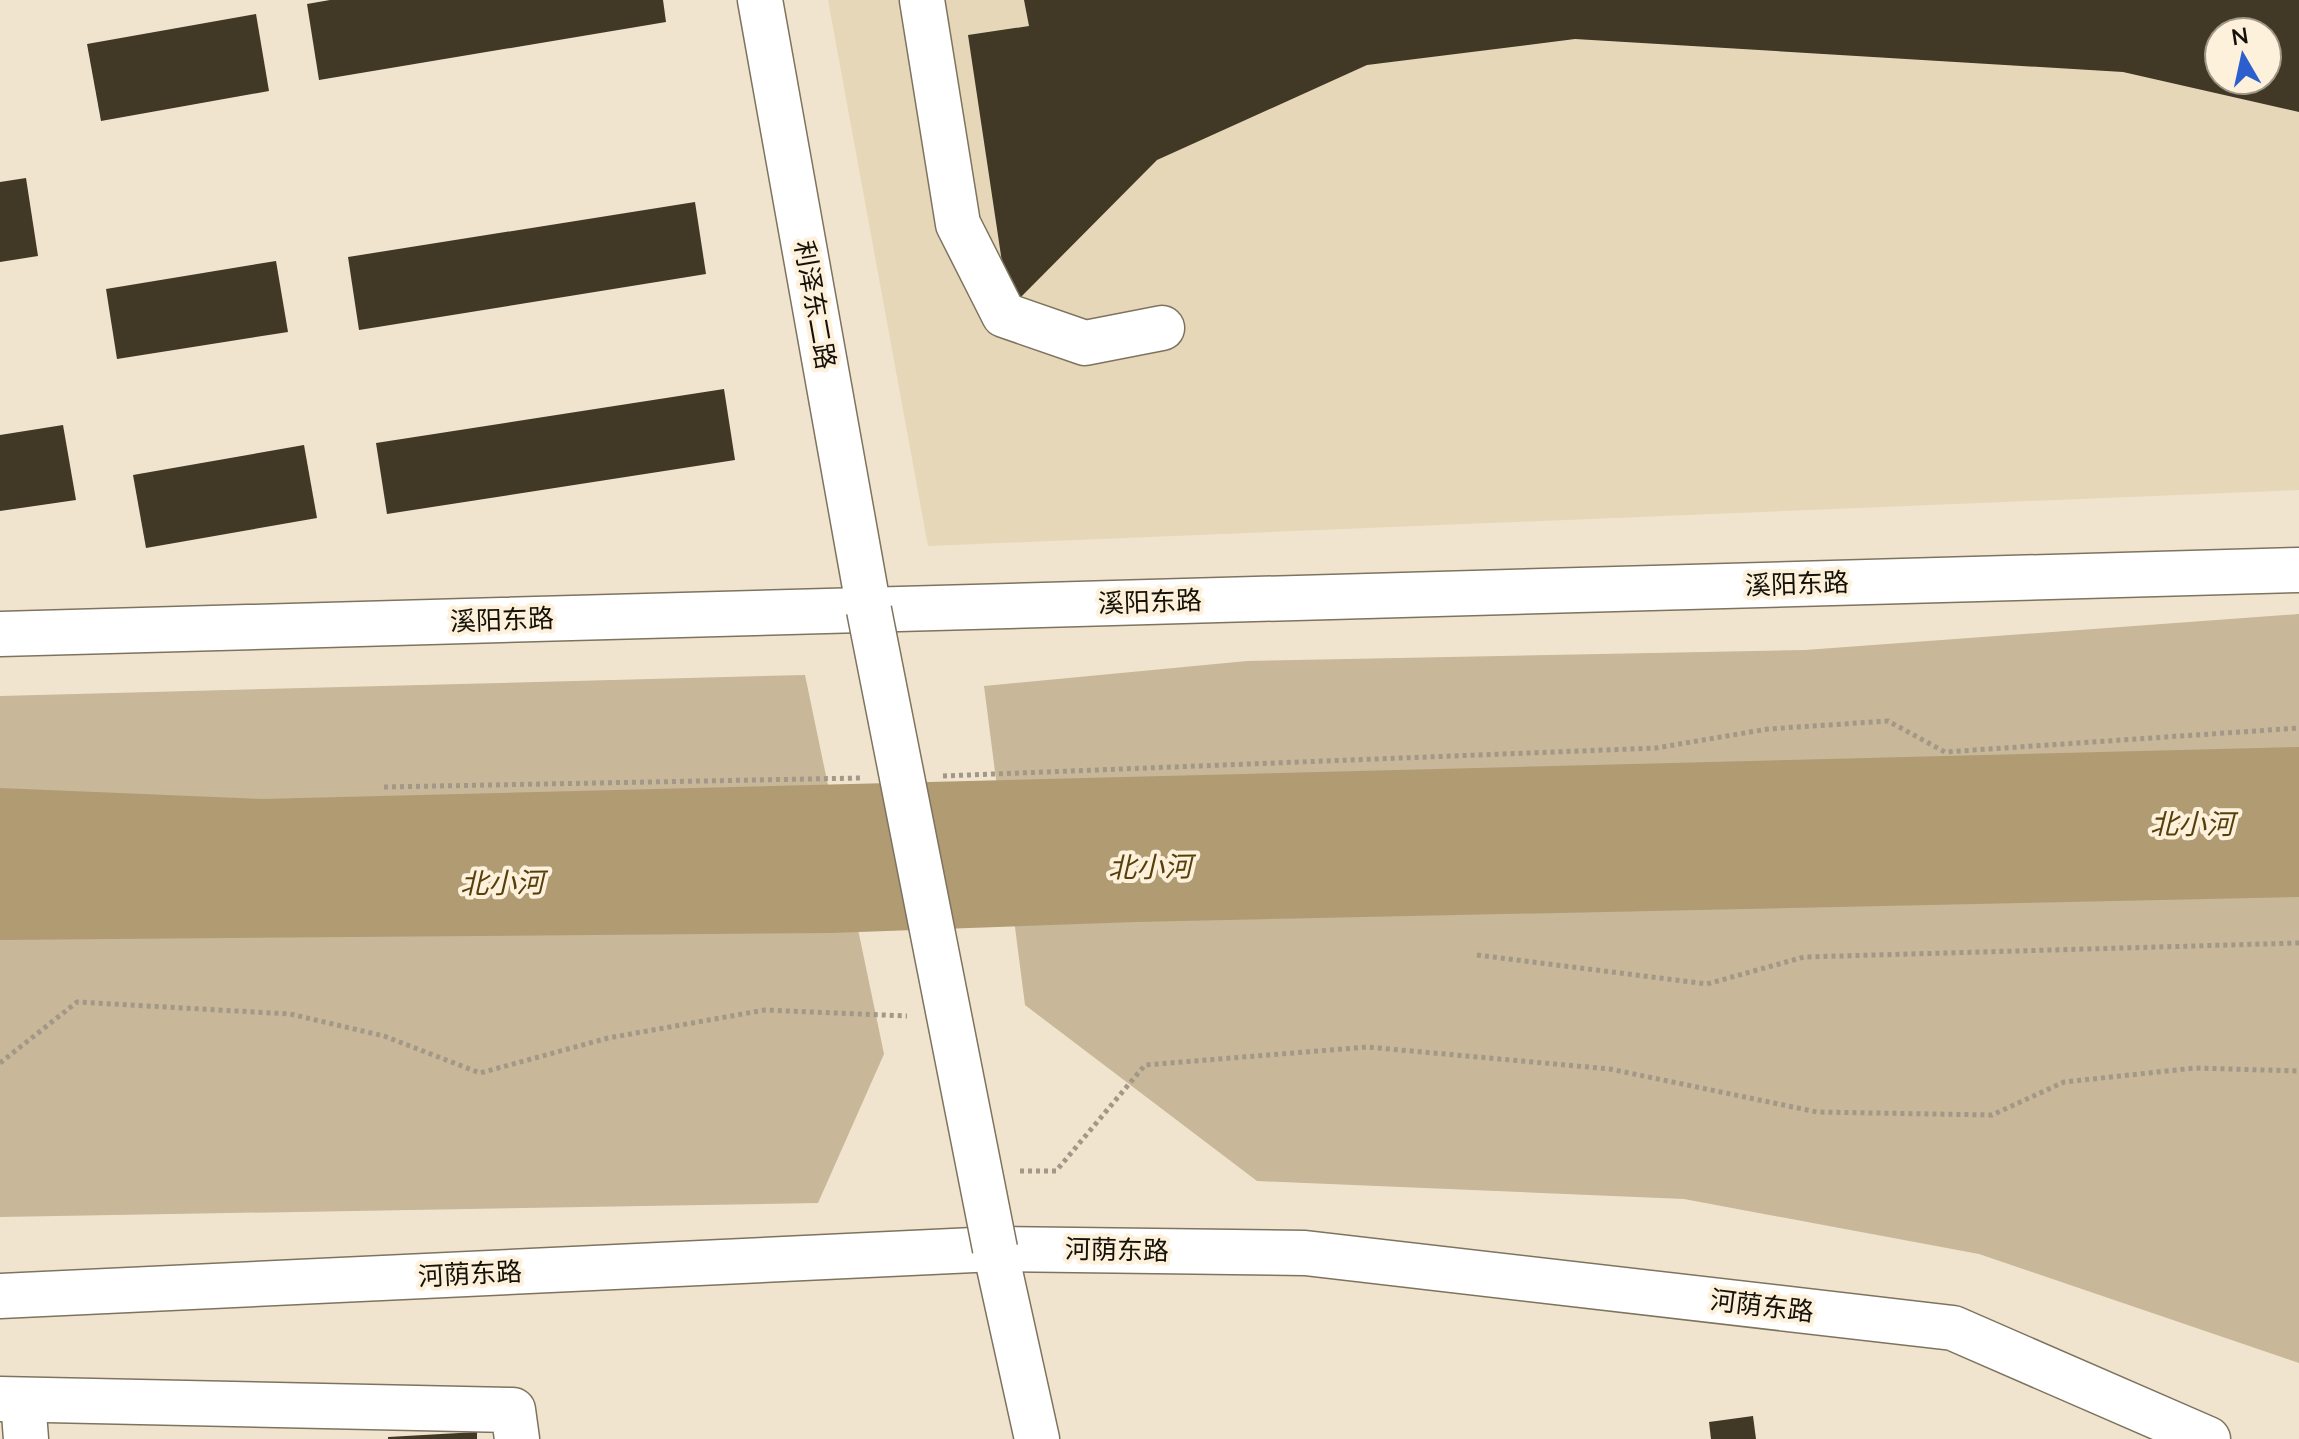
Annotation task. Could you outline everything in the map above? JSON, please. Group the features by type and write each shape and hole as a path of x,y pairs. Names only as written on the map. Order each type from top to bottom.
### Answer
{"street":[{"name":"利泽东二路","path":"760,0 869,610 995,1249 1037,1439"},
{"path":"922,0 958,224 1004,315 1085,343 1162,328"},
{"name":"溪阳东路","path":"0,634 2299,570"},
{"name":"河荫东路","path":"0,1296 995,1249 1305,1253 1953,1328 2208,1439"},
{"path":"16,1413 513,1410 517,1439"}],"path":[{"path":"931,776 1656,748 1768,729 1888,721 1945,752 2299,728"},
{"path":"384,787 867,778"},
{"path":"1477,955 1707,984 1804,957 2299,943"},
{"path":"0,1063 77,1002 290,1014 384,1036 480,1073 608,1038 765,1010 907,1016 910,1031"},
{"path":"1009,1171 1056,1171 1145,1065 1352,1049 1610,1069 1833,1113 1992,1115 2064,1082 2195,1068 2299,1071"}],"shaded area":[{"path":"828,0 2299,0 2299,490 928,546"},
{"path":"2299,614 2299,1363 1979,1254 1684,1199 1257,1181 1025,1005 984,686 1247,661 1805,650"},
{"path":"805,675 884,1054 818,1203 0,1217 0,696"}],"water":[{"name":"北小河","path":"2299,747 2299,897 1135,922 831,933 0,940 0,788 262,799"}],"building":[{"path":"330,0 663,0 666,22 319,80 307,4"},
{"path":"1024,0 2299,0 2299,112 2229,96 2283,96 2283,16 2203,16 2203,90 2123,72 1575,39 1367,65 1157,160 1009,309 968,35 1029,26"},
{"path":"256,14 269,91 101,121 87,44"},
{"path":"26,178 38,256 0,262 0,182"},
{"path":"695,202 706,274 359,330 348,257"},
{"path":"276,261 288,332 117,359 106,289"},
{"path":"724,389 735,460 387,514 376,443"},
{"path":"63,425 76,500 0,511 0,435"},
{"path":"304,445 317,518 146,548 133,475"},
{"path":"1753,1416 1756,1439 1711,1439 1709,1422"},
{"path":"477,1432 477,1439 388,1439 388,1437"}]}
